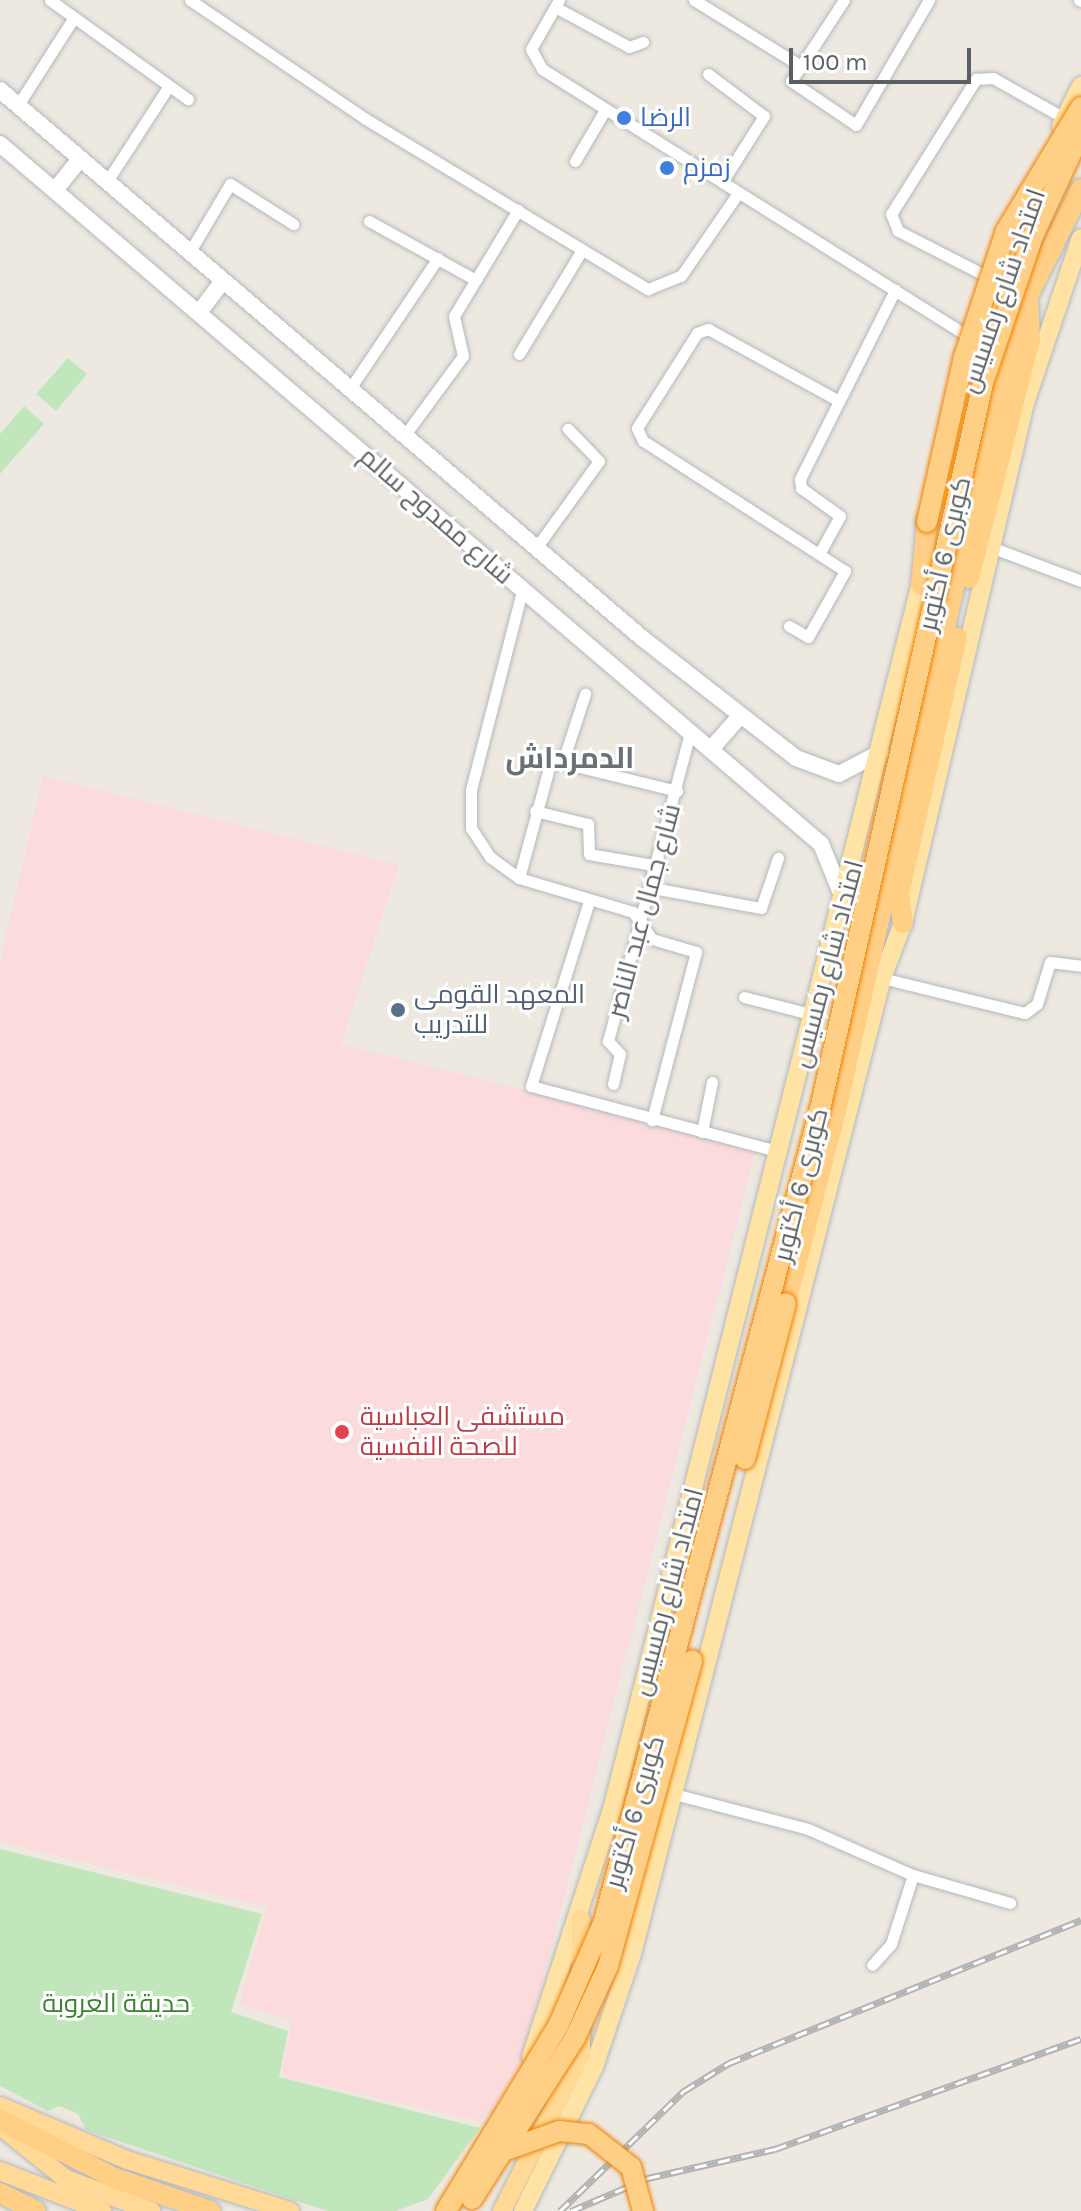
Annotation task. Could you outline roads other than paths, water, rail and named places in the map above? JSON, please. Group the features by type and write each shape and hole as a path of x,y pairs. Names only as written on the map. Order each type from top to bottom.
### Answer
{"highway":[{"path":"921,585 927,522 964,357 1006,231 1073,112"},
{"name":"كوبرى 6 أكتوبر","path":"446,2211 558,2026 604,1921 821,1105 983,383 1028,248 1081,132"},
{"name":"كوبرى 6 أكتوبر","path":"466,2211 509,2149 575,2038 622,1925 836,1111 987,436 1027,298 1081,189"},
{"path":"903,923 899,894 1030,338 1027,298"},
{"path":"502,2211 581,2053 581,1919"},
{"path":"0,2106 127,2160 290,2211"},
{"path":"0,2123 154,2203"},
{"path":"0,2123 50,2168 102,2204"},
{"path":"509,2149 559,2131 589,2134 631,2167 643,2211"},
{"path":"0,2171 102,2204 154,2203 210,2211"},
{"path":"0,2178 60,2211"},
{"path":"0,2193 36,2211"},
{"path":"434,2211 475,2193"}],"main road":[{"name":"امتداد شارع رمسيس","path":"466,2211 551,2013 581,1919 718,1404 814,1015 845,906 980,344 1000,283 1073,112 1081,86"},
{"name":"شارع ممدوح سالم","path":"0,90 536,548 741,715 828,773 861,769 882,750"},
{"name":"شارع ممدوح سالم","path":"0,144 201,310 522,591 821,844 845,906"},
{"path":"55,190 79,160"},
{"name":"امتداد شارع رمسيس","path":"523,2211 612,2023 674,1794 882,978 903,923 988,545 1042,342 1081,238"},
{"path":"201,310 223,281"},
{"path":"711,749 741,715"},
{"path":"718,1404 741,1433 766,1430"},
{"path":"641,1694 658,1678 678,1676 694,1712"}],"street":[{"path":"50,0 188,99"},
{"path":"190,0 582,250 660,290 681,276 738,193"},
{"path":"694,0 801,66"},
{"path":"844,0 801,66 793,86 856,125 929,0"},
{"path":"643,42 629,47 557,3 531,57 605,110 980,344"},
{"path":"18,105 73,19"},
{"path":"708,74 764,116 722,182"},
{"path":"1000,283 898,231 891,214 976,79 993,78 1073,112"},
{"path":"106,183 168,87"},
{"path":"575,161 605,110"},
{"path":"189,253 230,184 293,224"},
{"path":"404,436 463,356 451,322 518,210"},
{"path":"369,221 476,280"},
{"path":"519,354 582,250"},
{"path":"349,390 438,258"},
{"path":"819,554 840,516 799,484 895,290"},
{"path":"789,626 808,637 847,580 819,554 643,441 637,428 697,333 708,329 839,401"},
{"path":"536,548 599,461 568,429"},
{"path":"988,545 1081,581"},
{"path":"522,591 469,811 481,845 519,878 633,912 652,939 696,954 652,1120"},
{"path":"563,761 585,694"},
{"name":"شارع جمال عبد الناصر","path":"613,1084 620,1054 608,1041 659,866 690,732"},
{"path":"519,878 551,760 677,791"},
{"path":"535,811 588,824 589,854 659,866"},
{"path":"653,888 761,908 778,858"},
{"path":"589,901 529,1082 535,1090 780,1152"},
{"path":"882,978 1025,1013 1037,1004 1050,962 1081,966"},
{"path":"744,997 814,1015"},
{"path":"702,1132 712,1082"},
{"path":"674,1794 808,1829 913,1875 1010,1903"},
{"path":"872,1965 891,1944 913,1875"}],"railway":[{"path":"560,2211 684,2091 729,2063 1081,1920"},
{"path":"571,2211 648,2178 775,2149 1081,2039"}],"place":[{"name":"الرضا","path":"624,118"},
{"name":"زمزم","path":"667,168"},
{"name":"المعهد القومى للتدريب","path":"398,1010"},
{"name":"مستشفى العباسية للصحة النفسية","path":"342,1432"}],"district":[{"name":"الدمرداش","path":"570,758"}],"park label":[{"name":"حديقة العروبة","path":"116,2004"}]}
